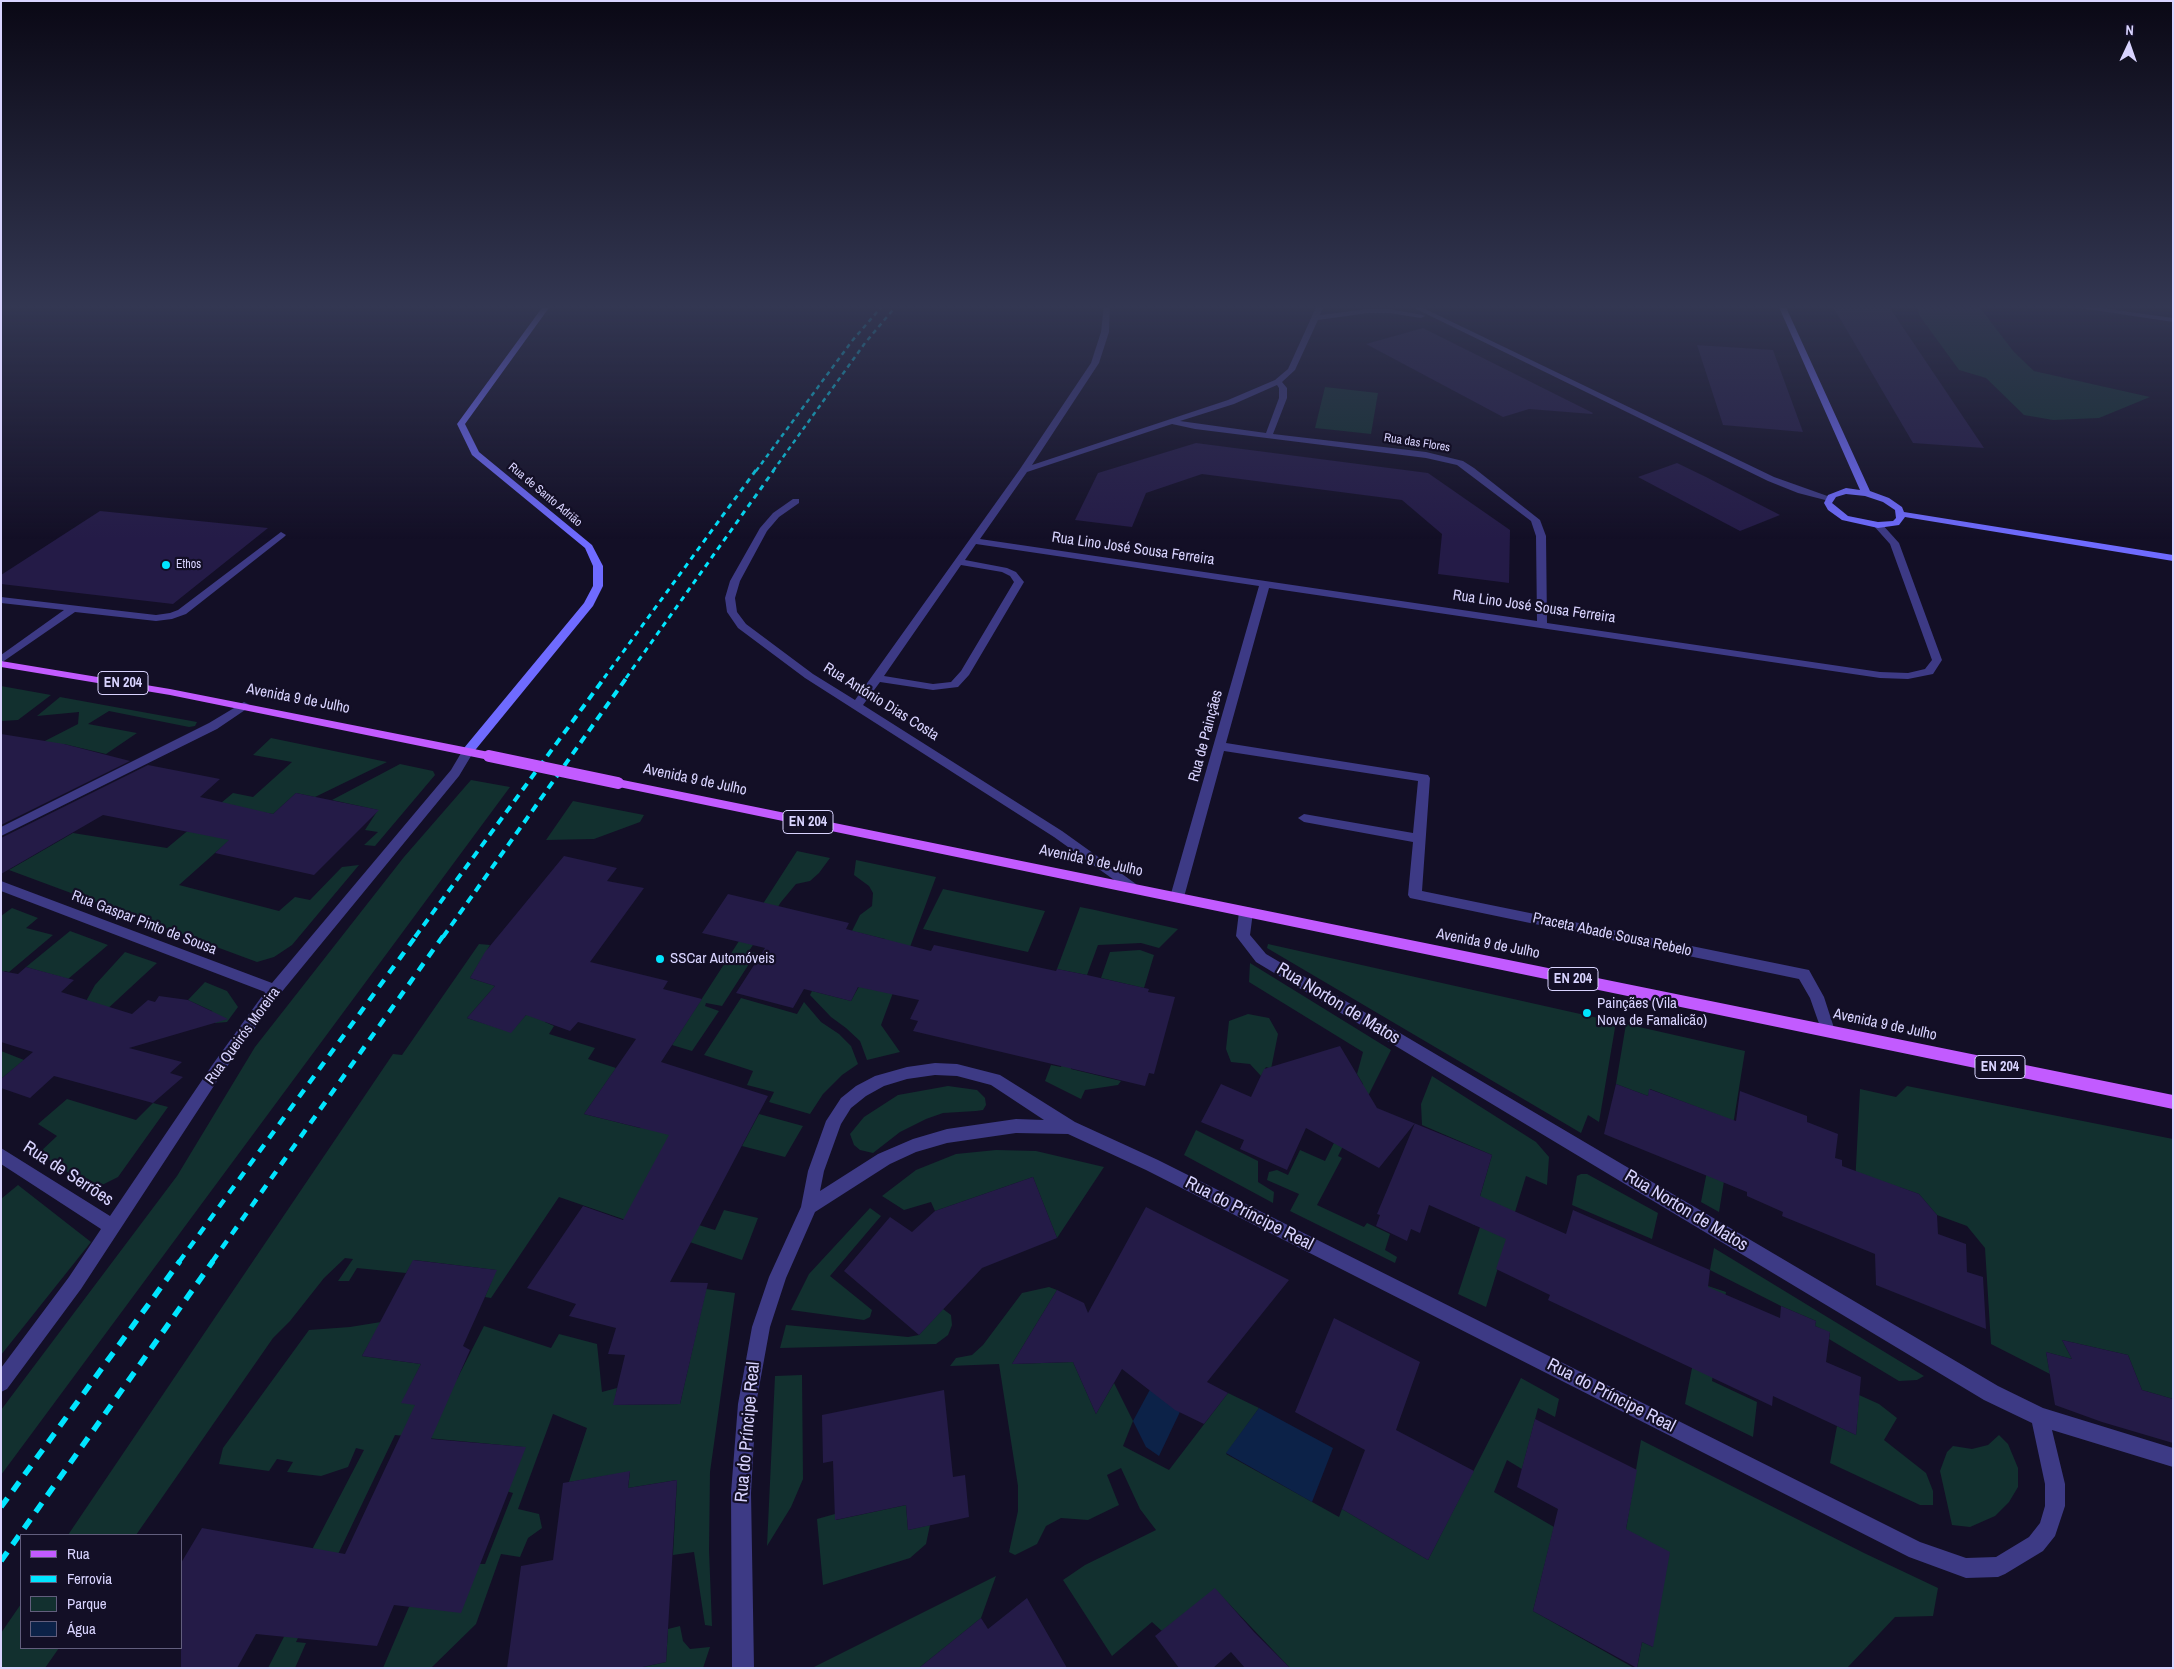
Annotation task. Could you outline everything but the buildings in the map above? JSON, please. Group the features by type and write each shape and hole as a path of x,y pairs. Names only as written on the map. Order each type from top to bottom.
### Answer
{"main road":[{"name":"Avenida 9 de Julho","path":"1,664 100,679 468,751 2173,1102"}],"street":[{"name":"Rua de Santo Adrião","path":"491,383 461,424 475,453 589,547 598,566 598,586 589,604 505,704"},
{"path":"857,706 1024,470 1082,383"},
{"path":"1024,470 1231,402 1276,383"},
{"path":"1269,435 1282,398 1283,388 1279,383"},
{"path":"1570,383 1771,479 1801,491 1828,498 1846,491 1866,493 1894,504 1902,514 2173,558"},
{"path":"1816,383 1866,493"},
{"name":"Rua das Flores","path":"1173,422 1195,427 1426,455 1444,458 1471,470 1526,512 1535,520 1540,529 1542,623"},
{"path":"1828,498 1831,508 1856,522 1878,525 1896,523 1902,514"},
{"name":"Rua António Dias Costa","path":"796,501 776,515 763,530 743,565 730,598 732,612 742,626 809,676 1058,834 1131,887"},
{"name":"Rua Lino José Sousa Ferreira","path":"973,541 1542,623 1880,675 1908,676 1929,672 1937,660 1894,543 1878,525"},
{"path":"1,600 156,618 172,616 182,612 281,534"},
{"path":"876,678 933,687 954,684 965,673 1019,582 1013,574 1004,570 958,562"},
{"name":"Rua de Painçães","path":"1177,897 1265,584"},
{"path":"1,660 74,608"},
{"name":"Rua Queirós Moreira","path":"1,1383 75,1283 218,1068 275,990 455,774 468,751 505,704"},
{"path":"1,832 213,726 244,706"},
{"name":"Praceta Abade Sousa Rebelo","path":"1219,746 1424,778 1415,895 1804,974 1817,997 1828,1031"},
{"path":"1304,818 1420,839"},
{"name":"Rua Gaspar Pinto de Sousa","path":"1,886 275,990"},
{"name":"Rua Norton de Matos","path":"1246,912 1243,936 1261,958 1991,1394 2040,1417 2173,1458"},
{"name":"Rua do Príncipe Real","path":"743,1668 741,1493 750,1379 761,1327 775,1286 810,1207 816,1171 834,1121 846,1103 861,1091 880,1080 907,1072 935,1069 957,1070 979,1075 1003,1085 1069,1127 1152,1165 1916,1550 1966,1568 1998,1567 2036,1544 2048,1529 2054,1506 2055,1484 2040,1417"},
{"name":"Rua do Príncipe Real","path":"810,1207 876,1163 913,1146 947,1136 1016,1126 1069,1127"},
{"name":"Rua de Serrões","path":"1,1155 112,1226"}],"green space":[{"path":"1991,383 2087,383 2150,397 2099,418 2053,420 2024,415"},
{"path":"1325,387 1378,393 1371,434 1315,428"},
{"path":"1,686 51,695 18,720 1,721"},
{"path":"60,697 197,722 195,726 189,727 109,711 88,724 137,733 106,754 64,744 47,756 39,744 78,724 79,712 37,716"},
{"path":"271,738 387,762 315,797 296,793 273,814 261,812 179,885 279,911 295,897 310,900 342,867 359,865 292,945 274,957 257,962 9,870 73,833 167,848 233,793 253,797 292,762 253,755"},
{"path":"400,764 433,771 435,775 375,846 364,845 378,832 365,830 378,810 332,800"},
{"path":"471,780 510,787 1,1475 1,1410 177,1176 255,1047 404,857"},
{"path":"573,801 644,815 640,822 594,839 546,840"},
{"path":"797,851 830,858 819,873 810,881 796,884 781,902 749,951 756,953 722,1006 706,1003 705,1006 719,1011 692,1051 672,1045"},
{"path":"856,860 936,877 881,1025 900,1052 867,1060 860,1041 831,1017 810,995 812,991 851,1001 885,939 852,931 860,915 872,906 873,893 869,886 854,875"},
{"path":"943,889 1045,911 1028,952 923,929"},
{"path":"1080,907 1178,929 1159,948 1141,943 1098,945 1087,975 1057,969"},
{"path":"12,908 38,918 26,928 53,935 9,972 5,971 1,974 1,916"},
{"path":"70,931 108,945 68,979 26,967"},
{"path":"479,944 490,945 470,978 495,986 467,1018 511,1032 533,1007 552,1013 545,1022 554,1026 549,1034 595,1048 588,1059 616,1068 584,1114 640,1128 649,1113 677,1121 689,1222 715,1230 724,1210 758,1218 742,1260 559,1197 491,1298 485,1297 496,1270 414,1260 406,1273 357,1268 349,1281 338,1281 353,1259 345,1258 324,1278 290,1321 273,1338 137,1534 69,1534 393,1054 402,1055"},
{"path":"1268,944 1616,1022 1599,1122 1588,1115 1581,1133 1267,948"},
{"path":"1140,950 1154,955 1144,988 1101,978 1110,952"},
{"path":"125,952 157,963 90,1025 85,1003 95,985"},
{"path":"1250,963 1391,1050 1338,1156 1342,1158 1317,1205 1364,1227 1367,1223 1390,1234 1385,1250 1397,1257 1395,1263 1290,1211 1299,1194 1267,1180 1269,1172 1277,1170 1288,1175 1300,1150 1325,1161 1363,1084 1357,1074 1363,1052 1249,982"},
{"path":"205,982 227,991 238,1007 227,1022 215,1023 212,1011 188,1000"},
{"path":"741,998 797,1014 804,1002 821,1022 839,1034 851,1046 858,1064 842,1075 823,1094 810,1114 769,1102 774,1092 747,1085 753,1071 704,1055"},
{"path":"1248,1014 1269,1018 1278,1034 1271,1069 1266,1067 1261,1076 1250,1064 1231,1062 1226,1049 1229,1021"},
{"path":"1626,1024 1745,1051 1719,1212 1701,1202 1718,1115 1650,1089 1648,1096 1616,1084"},
{"path":"1,1051 24,1060 1,1079"},
{"path":"1063,1061 1072,1064 1071,1069 1121,1081 1118,1085 1085,1090 1081,1099 1045,1081 1051,1065 1061,1067"},
{"path":"1432,1076 1536,1142 1549,1157 1547,1185 1526,1176 1486,1307 1458,1294 1480,1227 1472,1224 1492,1155 1422,1125 1421,1104"},
{"path":"948,1086 977,1090 985,1098 986,1105 983,1110 943,1113 926,1119 900,1132 873,1153 860,1150 854,1145 850,1134 864,1117 898,1095"},
{"path":"1907,1086 2173,1139 2173,1399 2142,1390 2128,1355 2062,1340 2072,1359 2046,1352 2050,1374 1991,1344 1985,1248 1967,1226 1937,1215 1919,1194 1899,1187 1855,1185 1860,1089 1896,1097"},
{"path":"67,1099 136,1120 153,1103 168,1107 118,1177 100,1186 88,1186 39,1153 57,1136 38,1124"},
{"path":"759,1114 803,1126 785,1157 742,1146"},
{"path":"1196,1130 1258,1161 1258,1182 1274,1192 1273,1203 1184,1155"},
{"path":"996,1150 1036,1151 1104,1167 1057,1238 1033,1177 935,1211 931,1202 904,1210 882,1196 916,1170 956,1154"},
{"path":"1587,1174 1658,1213 1652,1239 1572,1205 1577,1176"},
{"path":"18,1185 91,1242 1,1355 1,1199"},
{"path":"870,1208 881,1216 830,1276 872,1310 870,1317 864,1320 791,1310 809,1274"},
{"path":"1714,1248 1924,1376 1917,1380 1899,1381 1829,1339 1830,1333 1815,1326 1816,1321 1781,1306 1710,1270"},
{"path":"1708,1286 1726,1292 1712,1381 1757,1402 1753,1437 1685,1404"},
{"path":"1049,1287 1057,1290 1012,1364 1073,1362 1096,1414 1114,1383 1133,1421 1123,1446 1169,1470 1228,1393 1259,1408 1226,1454 1339,1517 1342,1509 1428,1560 1521,1378 1559,1399 1555,1417 1538,1408 1522,1469 1507,1460 1494,1492 1554,1527 1533,1611 1634,1668 1290,1668 1215,1589 1162,1631 1152,1622 1112,1656 1063,1580 1085,1565 1156,1530 1140,1509 1121,1468 1107,1475 1119,1505 1088,1520 1061,1518 1046,1526 1037,1544 1015,1555 1009,1552 1018,1511 1018,1486 999,1364 950,1366 956,1358 972,1355 983,1345 1022,1293"},
{"path":"706,1289 735,1293 710,1472 709,1550 712,1626 705,1625 694,1552 673,1555 677,1480 628,1488 630,1472 569,1482 587,1428 553,1414 518,1509 539,1514 542,1528 528,1538 520,1557 501,1554 476,1624 431,1668 383,1668 409,1607 480,1564 485,1564 513,1493 506,1491 523,1447 395,1435 296,1642 306,1643 295,1668 268,1668 290,1625 292,1588 364,1450 356,1448 348,1467 321,1476 287,1472 293,1462 277,1459 269,1471 219,1464 223,1448 309,1330 350,1327 381,1322 362,1356 421,1364 402,1403 457,1379 484,1326 551,1348 559,1334 597,1344 602,1392 617,1388 614,1405 680,1404"},
{"path":"943,1309 951,1315 952,1325 948,1335 936,1344 780,1348 786,1325 908,1337 919,1335"},
{"path":"802,1375 803,1479 791,1507 767,1546 775,1376"},
{"path":"1859,1395 1879,1404 1897,1418 1884,1440 1926,1473 1933,1491 1933,1505 1920,1505 1830,1463 1837,1426 1856,1435"},
{"path":"1999,1435 2008,1444 2018,1468 2018,1487 2009,1502 1995,1516 1970,1527 1952,1525 1940,1471 1947,1452 1953,1446 1972,1449 1988,1445"},
{"path":"1641,1440 1864,1553 1938,1588 1933,1616 1895,1617 1847,1668 1637,1668 1642,1642 1653,1647 1626,1529"},
{"path":"906,1505 908,1530 930,1525 926,1544 910,1558 823,1585 817,1519 835,1514 836,1520"},
{"path":"996,1576 981,1618 919,1668 812,1668"},
{"path":"20,1605 20,1649 58,1649 45,1668 1,1668 1,1633"},
{"path":"680,1626 683,1641 690,1649 710,1647 703,1668 638,1668 666,1662 668,1629"}],"water":[{"path":"1196,1378 1159,1456 1146,1447 1133,1421 1153,1384"},
{"path":"1259,1408 1333,1448 1312,1502 1226,1453"}],"railway":[{"path":"756,471 821,383"},
{"path":"773,471 836,383"},
{"path":"604,678 756,470"},
{"path":"626,678 774,470"},
{"path":"415,937 605,677"},
{"path":"443,937 627,677"},
{"path":"179,1262 416,936"},
{"path":"212,1262 443,936"},
{"path":"1,1507 180,1261"},
{"path":"20,1534 213,1261"},
{"path":"1,1561 20,1534"}],"place":[{"name":"Ethos","path":"166,565"},
{"name":"SSCar Automóveis","path":"660,959"},
{"name":"Painçães (Vila Nova de Famalicão)","path":"1587,1013"}]}
